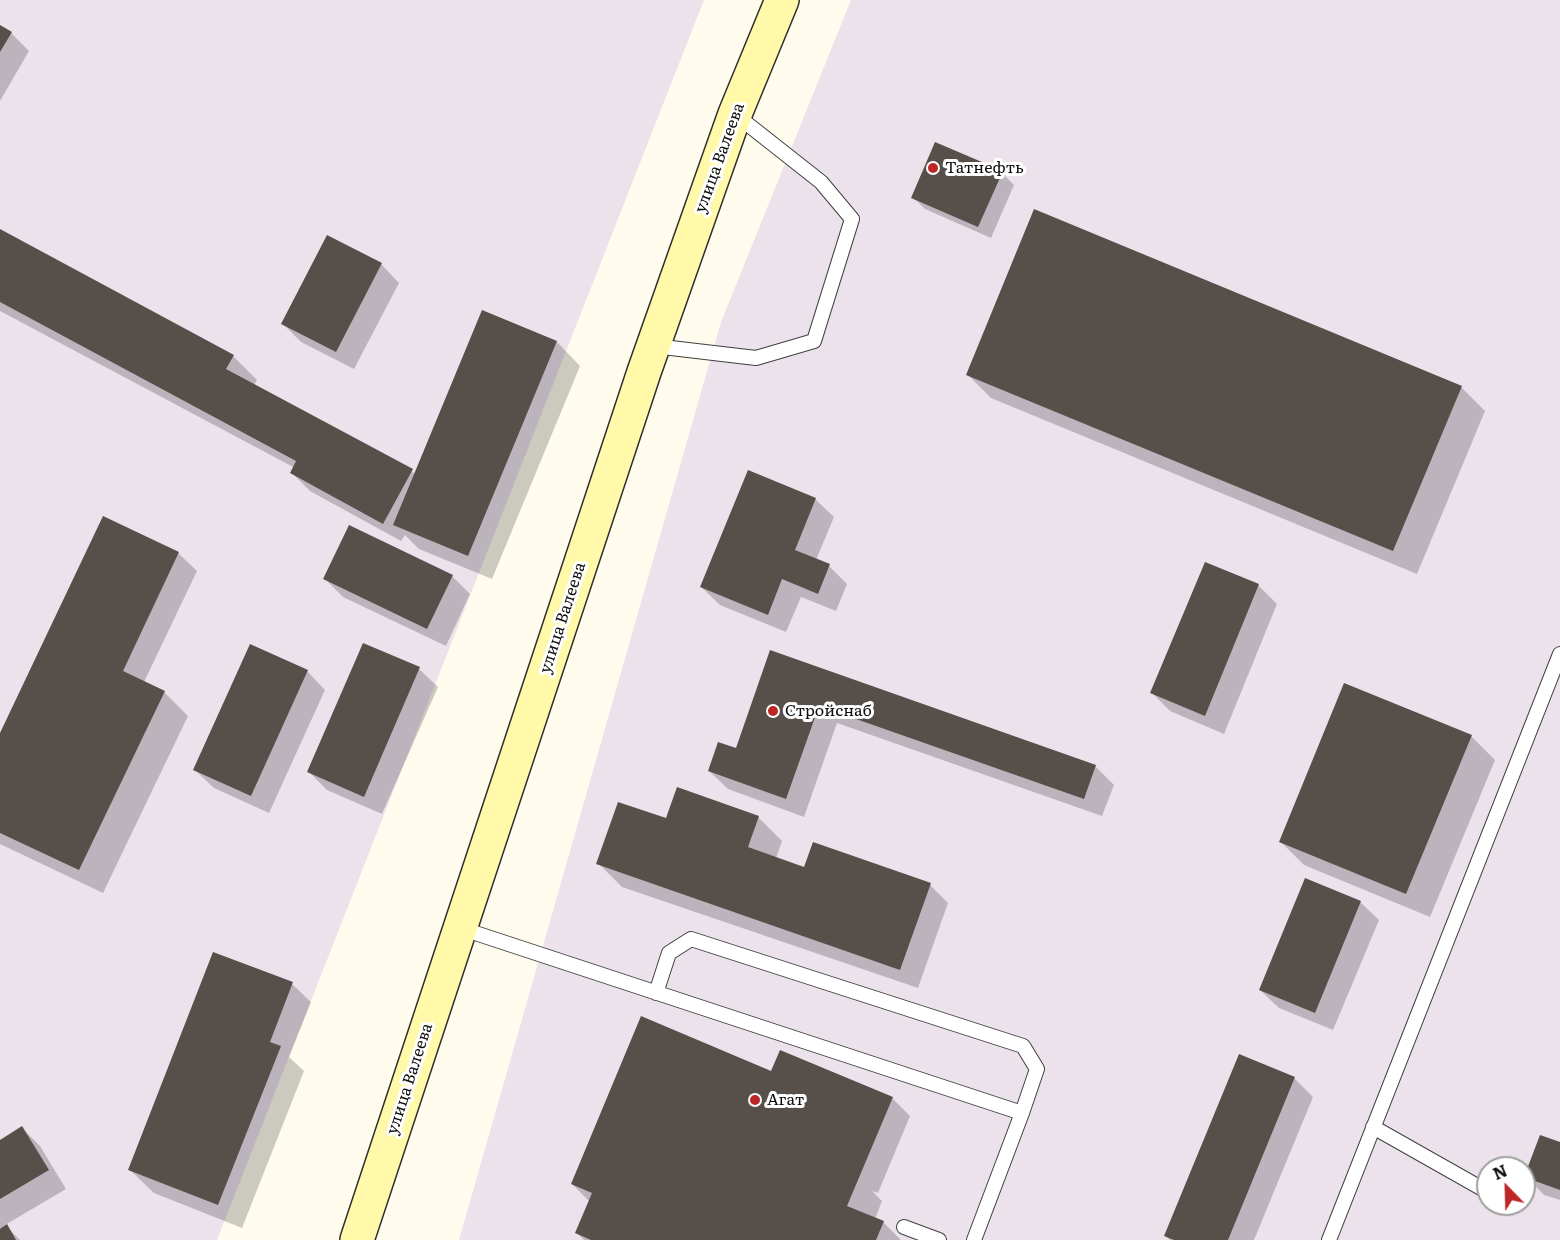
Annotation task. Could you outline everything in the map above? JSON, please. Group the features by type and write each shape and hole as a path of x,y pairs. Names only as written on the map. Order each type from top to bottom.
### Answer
{"main road":[{"name":"улица Валеева","path":"357,1240 654,346 735,114 782,0"}],"lane":[{"path":"654,346 756,358 814,341 852,219 821,182 735,114"},
{"path":"1329,1240 1560,654"},
{"path":"460,928 1022,1113"},
{"path":"656,993 669,953 691,939 1023,1047 1037,1069 974,1240"},
{"path":"1373,1127 1476,1185"},
{"path":"904,1227 939,1240"}],"shaded area":[{"path":"0,0 704,0 217,1240 0,1240"},
{"path":"851,0 1560,0 1560,1240 459,1240 721,322"}],"building":[{"path":"0,25 12,32 0,52"},
{"path":"935,142 1003,171 978,227 911,198"},
{"path":"1034,209 1462,386 1393,551 966,375"},
{"path":"0,229 234,355 226,369 413,469 383,524 290,473 296,461 0,302"},
{"path":"327,235 382,263 336,352 281,324"},
{"path":"482,310 557,341 468,556 393,525"},
{"path":"748,470 816,498 795,550 830,564 818,594 782,579 768,615 700,587"},
{"path":"103,516 179,552 123,671 165,691 79,870 0,833 0,733"},
{"path":"349,525 453,575 427,629 323,579"},
{"path":"1205,562 1259,584 1205,716 1150,693"},
{"path":"363,643 420,667 364,797 307,772"},
{"path":"250,644 308,670 251,796 193,770"},
{"path":"770,650 1096,765 1084,799 819,706 786,799 708,771 718,742 736,748"},
{"path":"1344,683 1472,735 1406,894 1279,842"},
{"path":"677,787 759,816 748,847 804,867 813,842 931,883 900,970 596,864 618,802 666,818"},
{"path":"1305,878 1361,901 1315,1013 1259,990"},
{"path":"213,952 293,982 270,1042 281,1046 218,1205 128,1170"},
{"path":"641,1016 771,1071 780,1050 893,1097 847,1206 884,1221 876,1240 591,1240 575,1233 592,1193 571,1184"},
{"path":"1239,1054 1295,1077 1228,1240 1174,1240 1164,1236"},
{"path":"22,1126 49,1170 0,1199 0,1140"},
{"path":"1540,1135 1560,1142 1560,1190 1536,1181 1536,1156 1532,1156"},
{"path":"7,1224 16,1240 0,1240 0,1229"}],"place":[{"name":"Татнефть","path":"933,168"},
{"name":"Стройснаб","path":"773,711"},
{"name":"Агат","path":"755,1100"}]}
